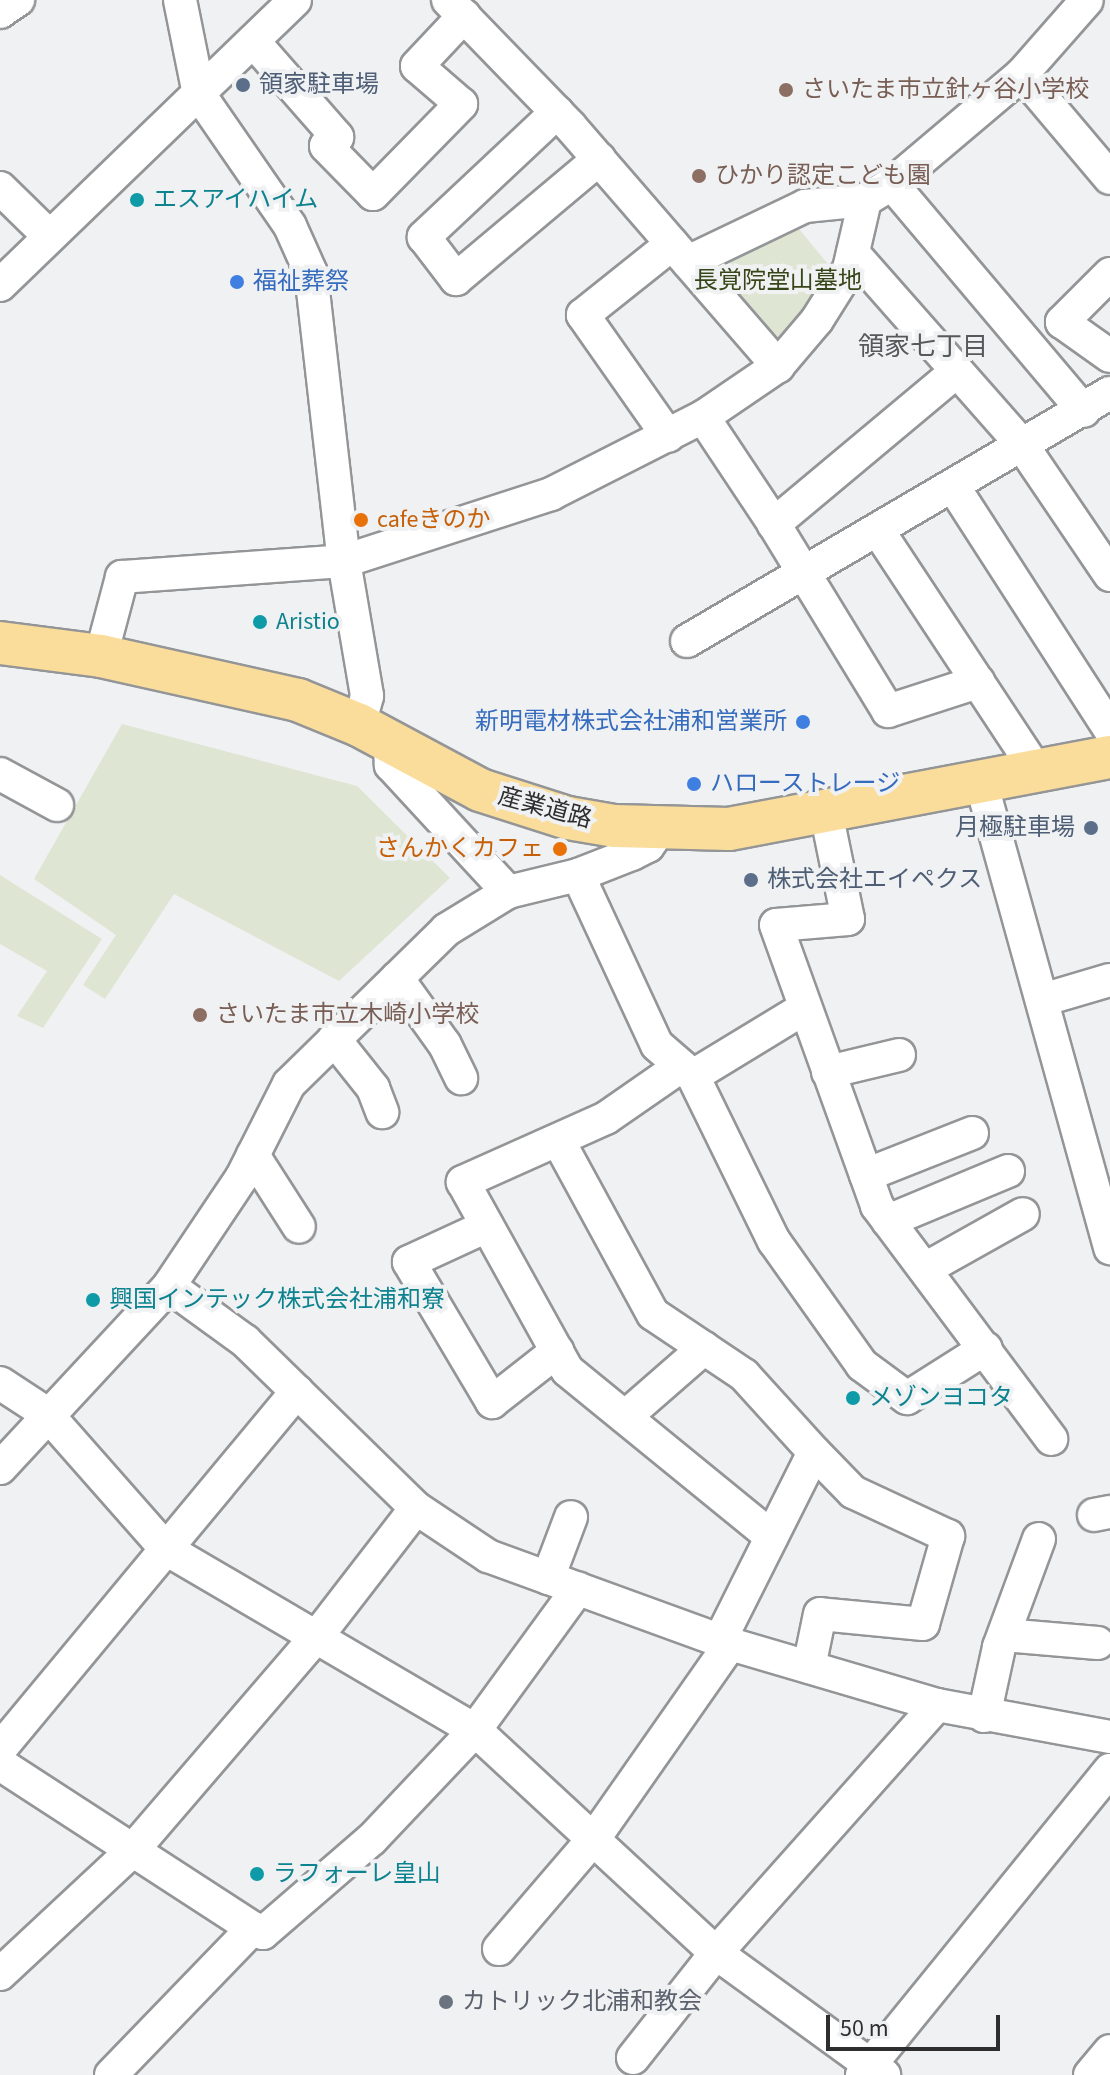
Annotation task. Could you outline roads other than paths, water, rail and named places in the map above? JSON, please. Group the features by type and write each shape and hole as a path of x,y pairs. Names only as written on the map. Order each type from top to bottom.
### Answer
{"main road":[{"name":"産業道路","path":"0,643 101,656 298,700 374,733 480,790 526,806 659,830 729,829 1110,757"}],"street":[{"path":"0,12 18,0"},
{"path":"180,0 199,94 290,226 311,273 344,561 374,733 391,765 508,892"},
{"path":"0,285 295,0"},
{"path":"101,656 122,577 344,561 551,494 703,417 778,366 817,320 849,269 879,192 1022,74 1087,0"},
{"path":"253,41 337,137 326,146 373,194 461,104 417,66 456,8 557,112 778,366"},
{"path":"1022,74 1110,178"},
{"path":"557,112 424,237 456,279 599,159"},
{"path":"0,188 49,236"},
{"path":"668,436 583,315 680,253 805,206 879,192"},
{"path":"687,641 879,532 1097,402 879,192"},
{"path":"853,253 1022,445 1102,543 1110,575"},
{"path":"1110,274 1062,322 1110,356"},
{"path":"774,524 957,371"},
{"path":"703,417 774,524 888,711 978,682"},
{"path":"953,486 1110,730"},
{"path":"879,532 1036,770"},
{"path":"0,774 57,805"},
{"path":"981,782 1110,1248"},
{"path":"826,812 848,919 776,925 805,1008 866,1175 888,1221 986,1348 1051,1439"},
{"path":"0,1468 46,1413 169,1286 253,1155 289,1084 446,930 508,892 578,875 648,846 659,830"},
{"path":"578,875 657,1045 687,1071 774,1241 862,1365 907,1398 986,1348"},
{"path":"397,978 445,1045 461,1078"},
{"path":"1042,1000 1110,980"},
{"path":"772,1537 610,1417 567,1370 463,1182 606,1118 805,1008"},
{"path":"334,1039 373,1088 382,1112"},
{"path":"828,1072 899,1055"},
{"path":"866,1175 972,1133"},
{"path":"558,1140 653,1314 744,1375 853,1492 948,1536 923,1624 820,1614 809,1667"},
{"path":"253,1155 299,1227"},
{"path":"888,1221 1008,1171"},
{"path":"925,1269 1023,1214"},
{"path":"487,1226 409,1262 492,1402 557,1351"},
{"path":"169,1286 245,1341 416,1508 488,1556 725,1642 937,1705 1110,1737"},
{"path":"610,1417 704,1348"},
{"path":"0,1383 46,1413 166,1549 318,1635 475,1730 595,1837 716,1953 872,2071 1110,1770"},
{"path":"0,1749 297,1391"},
{"path":"499,1949 595,1837 725,1642 814,1452"},
{"path":"0,1974 132,1851 318,1635 416,1508"},
{"path":"548,1578 571,1517"},
{"path":"984,1716 1004,1635 1039,1539"},
{"path":"0,1764 263,1933 372,1839 475,1730 578,1589"},
{"path":"1004,1635 1098,1643"},
{"path":"633,2058 716,1953 937,1705"},
{"path":"111,2075 253,1928"},
{"path":"1090,2075 1110,2051"}],"place":[{"name":"領家駐車場","path":"243,85"},
{"name":"さいたま市立針ヶ谷小学校","path":"786,90"},
{"name":"ひかり認定こども園","path":"699,176"},
{"name":"エスアイハイム","path":"137,200"},
{"name":"福祉葬祭","path":"237,282"},
{"name":"cafeきのか","path":"361,520"},
{"name":"Aristio","path":"260,622"},
{"name":"新明電材株式会社浦和営業所","path":"803,722"},
{"name":"ハローストレージ","path":"694,784"},
{"name":"月極駐車場","path":"1091,828"},
{"name":"さんかくカフェ","path":"560,849"},
{"name":"株式会社エイペクス","path":"751,880"},
{"name":"さいたま市立木崎小学校","path":"200,1015"},
{"name":"興国インテック株式会社浦和寮","path":"93,1300"},
{"name":"メゾンヨコタ","path":"853,1398"},
{"name":"ラフォーレ皇山","path":"257,1874"},
{"name":"カトリック北浦和教会","path":"446,2002"}],"district":[{"name":"領家七丁目","path":"923,347"}],"park label":[{"name":"長覚院堂山墓地","path":"778,281"}]}
